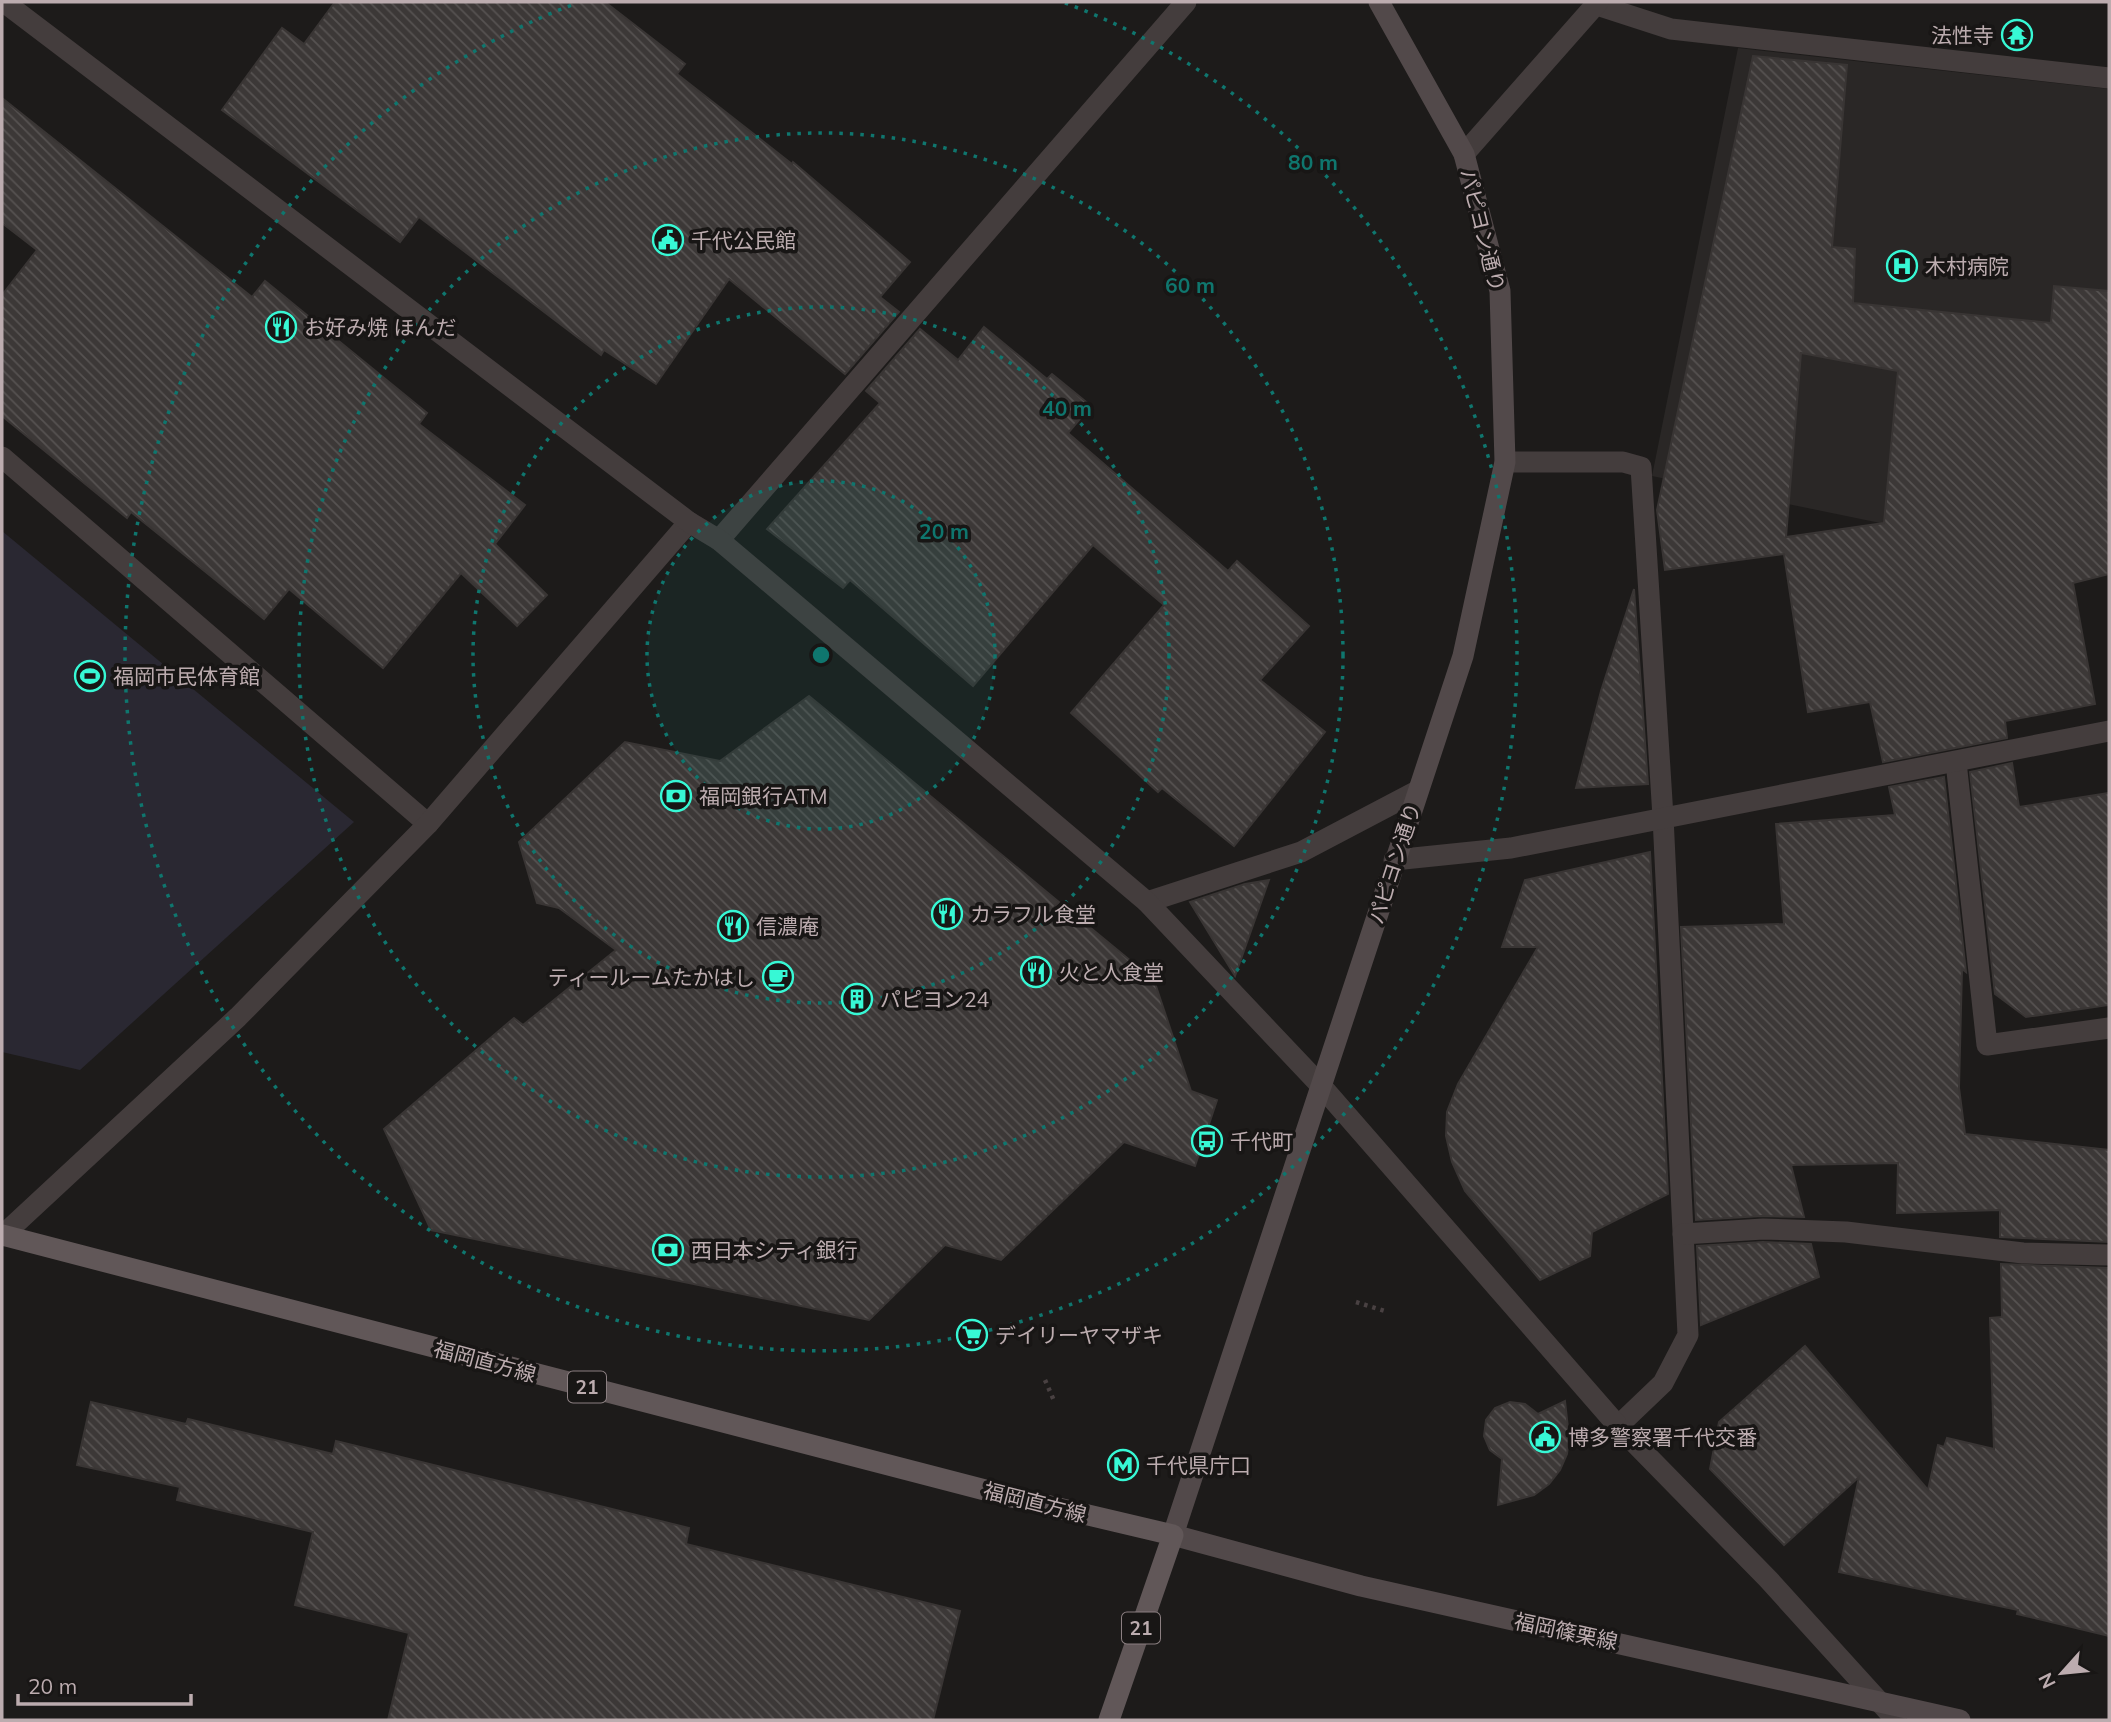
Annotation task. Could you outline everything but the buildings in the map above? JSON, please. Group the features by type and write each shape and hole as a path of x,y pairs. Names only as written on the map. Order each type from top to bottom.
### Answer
{"main road":[{"name":"パピヨン通り","path":"1109,1720 1323,1088 1394,860 1463,656 1505,461 1500,291 1464,154 1379,2"},
{"name":"福岡直方線","path":"2,1236 1012,1497 1173,1535"},
{"name":"福岡篠栗線","path":"1173,1535 1361,1587 1960,1720"}],"street":[{"path":"719,540 1186,2"},
{"path":"1464,154 1597,3 1671,29 2109,78"},
{"path":"6,4 689,523 719,540 1147,902 1323,1088 1618,1426 1768,1579 1896,1720"},
{"path":"2,457 428,824"},
{"path":"1505,461 1623,462 1641,467 1663,817 1688,1335 1663,1384 1618,1426"},
{"path":"2,1236 239,1017 428,824 689,523"},
{"path":"1394,860 1511,848 2109,731"},
{"path":"1956,762 1987,1045 2109,1028"},
{"path":"1147,902 1301,852 1417,791"},
{"path":"1683,1234 1763,1228 1846,1232 2023,1253 2109,1255"}],"path":[{"path":"1356,1302 1385,1311"},
{"path":"1045,1380 1055,1403"}],"shaded area":[{"name":"木村病院","path":"1738,48 2109,89 2109,509 1958,539 1652,476"},
{"name":"福岡市民体育館","path":"2,531 354,822 80,1070 2,1052"}],"place":[{"name":"法性寺","path":"2017,35"},
{"name":"千代公民館","path":"668,240"},
{"name":"木村病院","path":"1902,266"},
{"name":"お好み焼 ほんだ","path":"281,327"},
{"name":"福岡市民体育館","path":"90,676"},
{"name":"福岡銀行ATM","path":"676,796"},
{"name":"カラフル食堂","path":"947,914"},
{"name":"信濃庵","path":"733,926"},
{"name":"火と人食堂","path":"1036,972"},
{"name":"ティールームたかはし","path":"778,977"},
{"name":"パピヨン24","path":"857,999"},
{"name":"千代町","path":"1207,1141"},
{"name":"西日本シティ銀行","path":"668,1250"},
{"name":"デイリーヤマザキ","path":"972,1335"},
{"name":"博多警察署千代交番","path":"1545,1437"},
{"name":"千代県庁口","path":"1123,1465"}]}
